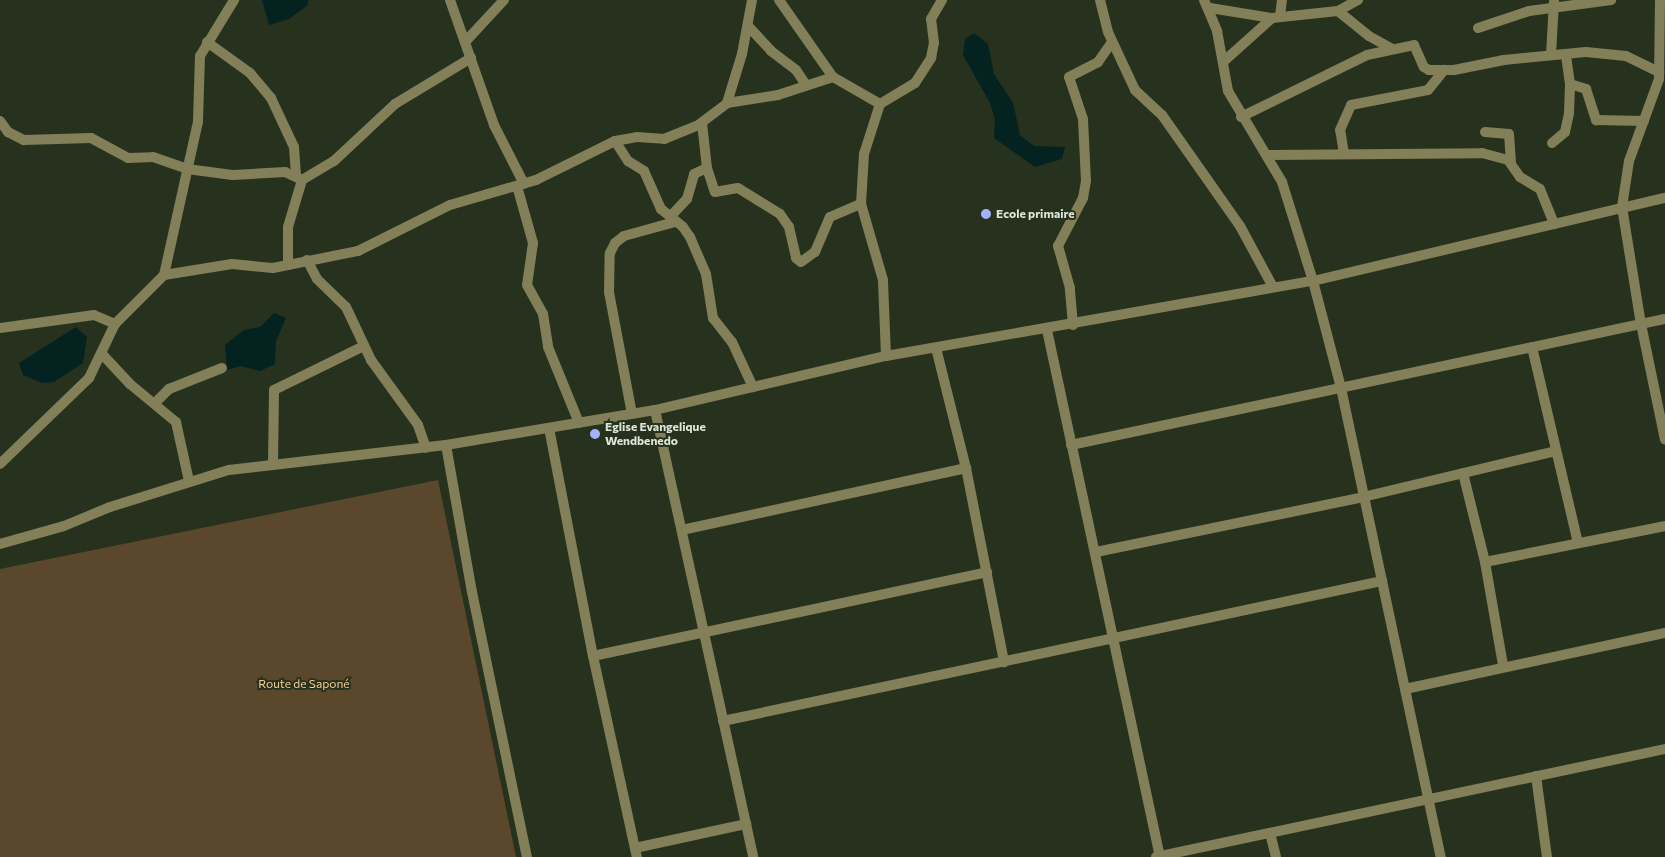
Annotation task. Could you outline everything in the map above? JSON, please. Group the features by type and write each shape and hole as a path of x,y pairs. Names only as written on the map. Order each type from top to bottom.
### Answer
{"street":[{"path":"0,464 82,386 102,354 115,324 164,276 199,116 199,62 207,42 234,0"},
{"path":"450,0 503,148 521,185 533,243 527,285 543,314 548,347 579,423"},
{"path":"466,41 504,0"},
{"path":"727,103 748,26 752,0"},
{"path":"780,0 833,76 880,104"},
{"path":"886,356 883,280 862,204 864,154 880,104 911,86 924,72 934,48 931,19 942,0"},
{"path":"1101,0 1112,42 1135,90 1162,115 1240,226 1273,287"},
{"path":"1224,62 1276,17 1282,0"},
{"path":"1358,0 1338,11 1276,17 1207,4 1224,62 1228,91 1241,116 1268,155 1290,202 1313,281 1341,388 1441,857"},
{"path":"1478,28 1501,18 1554,3 1611,0"},
{"path":"1660,0 1661,78 1629,161 1628,184 1622,207 1641,324 1665,440"},
{"path":"1551,55 1554,3"},
{"path":"1338,11 1369,36 1391,48"},
{"path":"748,26 771,51 796,70 806,85"},
{"path":"207,42 250,72 271,98 294,147 299,177 288,226 288,265"},
{"path":"1073,325 1070,288 1058,246 1083,198 1086,181 1083,119 1069,77 1098,62 1112,42"},
{"path":"1241,116 1367,55 1391,48 1415,45 1426,68 1444,70 1566,54 1626,56 1661,78"},
{"path":"1552,143 1565,132 1570,84 1566,54"},
{"path":"0,121 8,132 24,140 91,138 124,157 152,157 187,169 238,175 281,172 299,177 334,161 395,104 470,58"},
{"path":"1344,154 1340,130 1351,105 1428,90 1444,70"},
{"path":"164,276 232,264 264,268 288,265 358,251 450,205 521,185 615,141 636,138 664,139 702,123 727,103 778,95 833,76"},
{"path":"1570,84 1586,89 1596,120 1644,121"},
{"path":"702,123 707,168 716,192 738,188 780,214 789,227 794,254 800,262 815,252 830,217 862,204"},
{"path":"1485,132 1509,134 1511,163 1520,177 1543,193 1554,224"},
{"path":"615,141 628,162 644,171 658,206 686,232 700,257 706,274 713,318 732,342 753,387"},
{"path":"1268,155 1477,152 1511,163"},
{"path":"632,414 610,292 610,254 614,244 624,236 673,220 687,199 694,174 707,168"},
{"path":"0,544 64,526 189,481 273,464 426,448 655,410 886,356 1047,330 1313,281 1665,198"},
{"path":"307,260 325,289 346,307 364,346 418,425 426,448"},
{"path":"0,328 94,316 115,324"},
{"path":"1072,445 1665,319"},
{"path":"1047,330 1096,552 1158,857 1665,749"},
{"path":"273,464 274,390 364,346"},
{"path":"1532,347 1578,543"},
{"path":"936,348 966,468 1004,662"},
{"path":"102,354 130,384 176,422 189,481"},
{"path":"155,403 169,389 222,368"},
{"path":"655,410 753,857"},
{"path":"549,428 593,656 636,852 746,824"},
{"path":"446,445 472,592 527,857"},
{"path":"1096,552 1363,497 1556,451"},
{"path":"682,530 966,468"},
{"path":"1463,473 1486,562 1503,665"},
{"path":"1486,562 1665,526"},
{"path":"593,656 987,572"},
{"path":"724,721 1382,581"},
{"path":"1405,688 1503,665 1665,633"},
{"path":"1536,776 1547,857"},
{"path":"1270,833 1276,857"}],"green space":[{"name":"Route de Saponé","path":"438,480 516,857 0,857 0,569"}],"water":[{"path":"262,0 308,0 308,5 289,19 269,25"},
{"path":"974,33 988,44 994,74 1013,103 1020,135 1034,146 1065,147 1062,159 1035,167 994,138 995,120 990,103 963,55 965,39"},
{"path":"274,313 286,318 276,341 275,364 260,371 241,366 227,370 225,345 244,330 260,327"},
{"path":"76,327 87,337 83,363 54,382 42,383 23,375 19,363"}],"place":[{"name":"Ecole primaire","path":"986,214"},
{"name":"Eglise Evangelique Wendbenedo","path":"595,434"}]}
